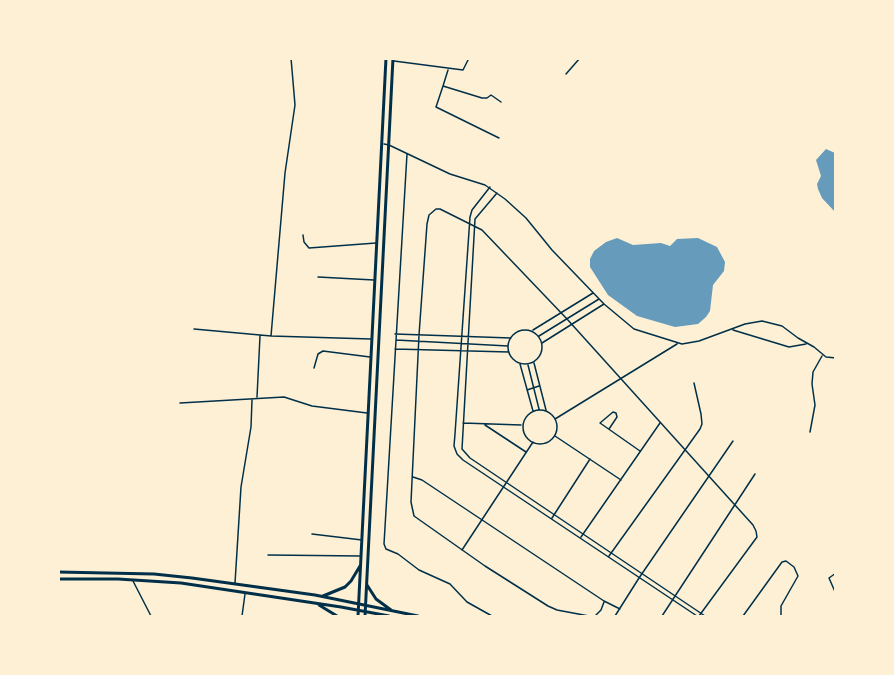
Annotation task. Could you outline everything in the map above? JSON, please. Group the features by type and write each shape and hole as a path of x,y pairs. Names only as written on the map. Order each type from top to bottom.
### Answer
{"main road":[{"path":"358,616 377,243 378,181 386,58"},
{"path":"365,614 393,60"},
{"path":"320,597 345,587 361,564"},
{"path":"58,572 154,574 320,597 418,616"},
{"path":"58,579 133,580 182,584 389,616"},
{"path":"367,585 376,598 393,611"},
{"path":"318,604 337,616"}],"street":[{"path":"271,336 285,173 295,105 291,58"},
{"path":"393,60 465,69 469,58"},
{"path":"566,74 580,58"},
{"path":"448,68 436,107 499,138"},
{"path":"444,86 487,99 491,95 501,102"},
{"path":"382,144 389,145 450,174 473,180 490,188 526,218 552,250 604,304 634,329 677,344"},
{"path":"407,153 384,546 419,570 450,584 467,602 492,616"},
{"path":"490,188 472,210 470,224 454,446 457,454 672,600 699,616 705,616"},
{"path":"497,193 477,215 474,226 461,434 462,449 474,460 675,596 699,616"},
{"path":"589,616 548,606 414,516 411,502 418,341 429,215 436,209 482,230 562,313 753,525 757,537 699,616"},
{"path":"303,235 304,242 309,248 377,243"},
{"path":"466,262 472,262"},
{"path":"318,277 375,280"},
{"path":"532,331 542,344 540,354 534,361 520,363 513,359 508,346 511,338 518,331 532,331 594,293"},
{"path":"538,336 599,298"},
{"path":"464,301 470,301"},
{"path":"542,344 604,304"},
{"path":"555,419 677,344 699,341 753,323 782,326 823,355 836,358"},
{"path":"194,329 271,336 372,339"},
{"path":"732,330 789,347 807,343"},
{"path":"395,334 511,338"},
{"path":"257,398 260,335"},
{"path":"395,339 508,346"},
{"path":"394,349 509,352"},
{"path":"314,368 318,354 323,351 371,357"},
{"path":"810,432 815,405 813,372 823,355"},
{"path":"534,361 546,411"},
{"path":"520,363 533,412"},
{"path":"527,363 540,410"},
{"path":"609,557 702,424 694,383"},
{"path":"527,390 540,386"},
{"path":"180,404 284,397 312,406 368,414"},
{"path":"235,584 241,487 251,427 252,399"},
{"path":"457,399 464,399"},
{"path":"546,411 555,419 555,435 547,442 533,442 525,435 522,425 533,412 546,411"},
{"path":"609,429 617,417 613,412 600,422 609,429 641,451"},
{"path":"462,423 522,425"},
{"path":"580,538 660,423"},
{"path":"484,424 526,453"},
{"path":"455,434 461,434"},
{"path":"555,435 621,480"},
{"path":"615,616 733,441"},
{"path":"462,550 533,442"},
{"path":"551,518 590,459"},
{"path":"471,465 474,460"},
{"path":"662,616 755,474"},
{"path":"412,477 422,480 604,601 620,609"},
{"path":"531,505 534,501"},
{"path":"312,534 363,540"},
{"path":"268,555 362,556"},
{"path":"743,616 782,562 789,563 798,576 782,603 781,616"},
{"path":"836,573 829,578 836,594"},
{"path":"133,580 151,616"},
{"path":"242,616 245,593"},
{"path":"595,616 601,610 604,601"}],"water":[{"path":"826,149 835,153 835,212 822,198 817,184 821,176 816,160"},
{"path":"617,238 633,245 661,243 670,246 677,239 698,238 717,247 725,262 724,271 713,285 710,311 706,317 698,324 675,327 637,316 608,295 590,267 590,259 594,251 606,242"}]}
